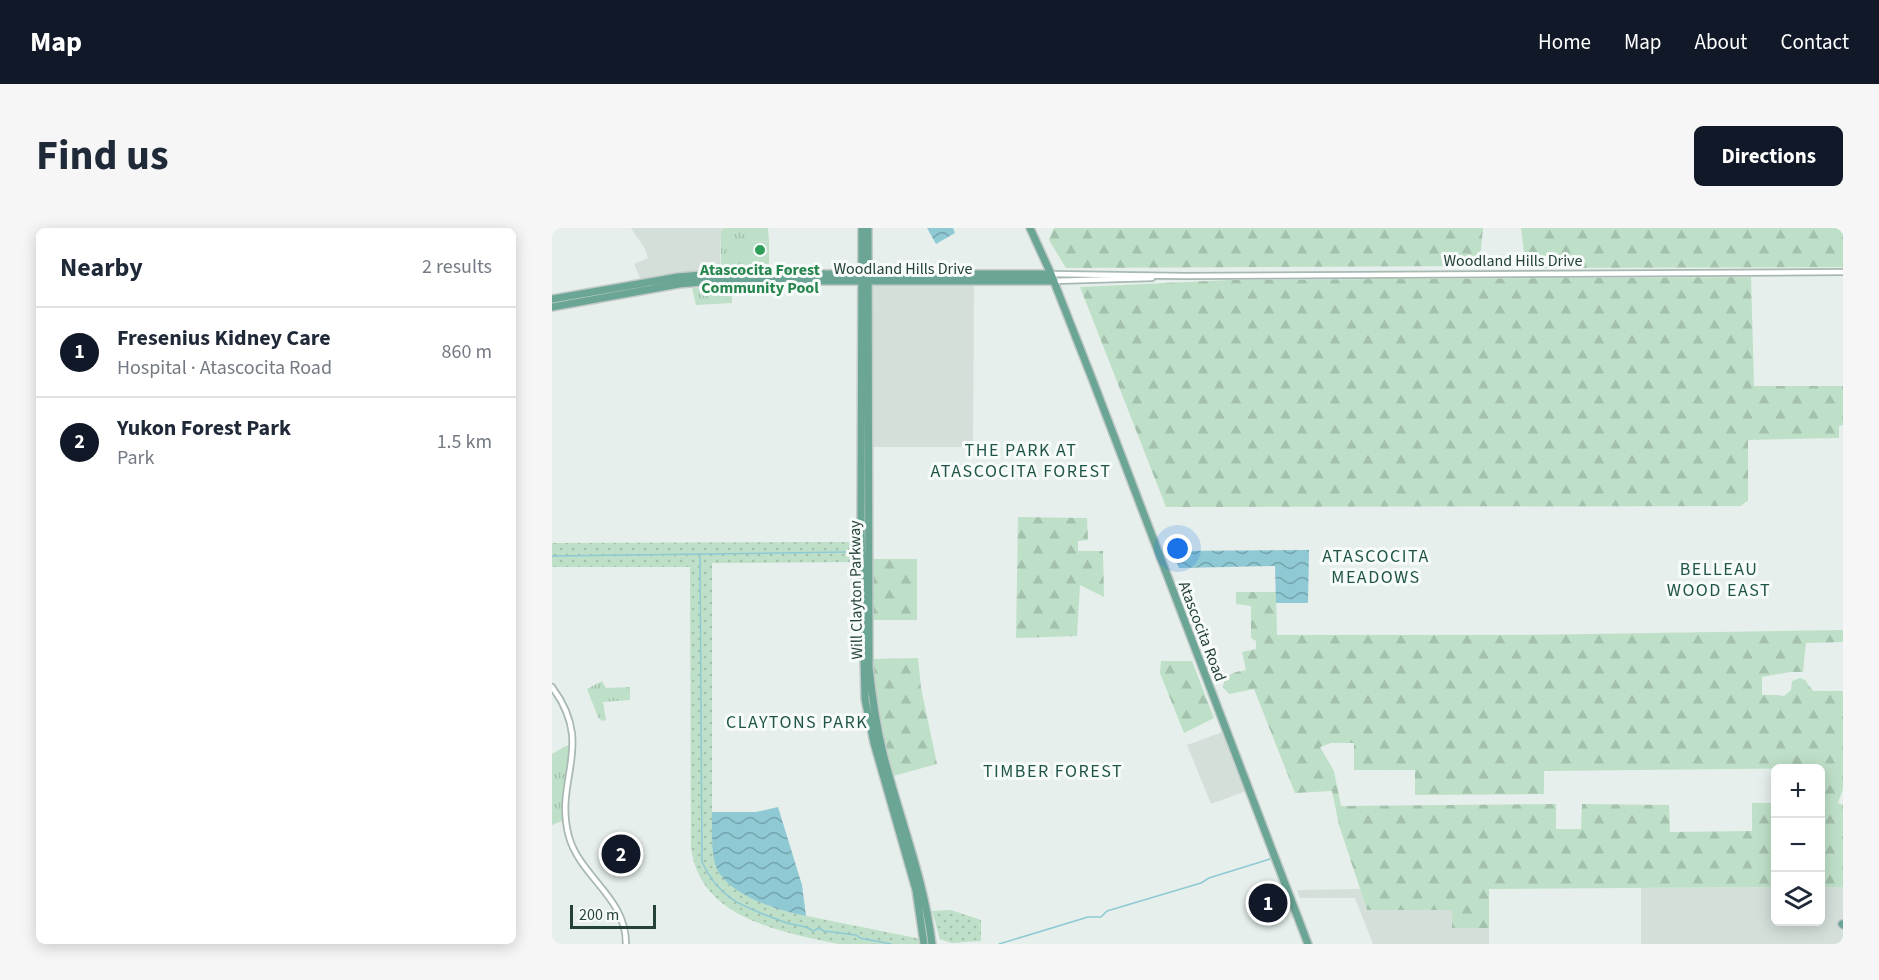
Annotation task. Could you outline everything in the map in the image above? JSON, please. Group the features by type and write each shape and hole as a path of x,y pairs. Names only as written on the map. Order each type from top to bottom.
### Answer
{"main road":[{"name":"Will Clayton Parkway","path":"862,228 865,277"},
{"name":"Will Clayton Parkway","path":"868,228 865,277 864,465 865,600 870,708 883,765 925,900 932,944"},
{"name":"Atascocita Road","path":"1030,228 1052,278 1308,944"},
{"name":"Woodland Hills Drive","path":"552,299 694,275 1052,278"},
{"name":"Woodland Hills Drive","path":"552,307 695,282 865,277"},
{"name":"Will Clayton Parkway","path":"912,859 924,944"}],"street":[{"name":"Woodland Hills Drive","path":"1052,278 1843,272"},
{"path":"552,687 565,708 572,729 573,758 565,802 569,836 577,855 617,908 624,926 626,944"}],"shaded area":[{"path":"631,228 724,228 721,231 720,270 641,280 634,264 648,258 645,249"},
{"path":"974,283 973,447 871,447 872,284"},
{"path":"1225,731 1246,791 1211,804 1187,745"},
{"path":"1771,887 1771,926 1825,926 1825,887 1843,887 1843,944 1641,944 1641,888"},
{"path":"1360,889 1367,910 1452,910 1453,928 1489,928 1489,944 1373,944 1355,898 1300,898 1297,890"}],"green space":[{"path":"724,228 768,228 769,241 752,242 752,259 746,259 746,270 721,270 721,231"},
{"path":"1054,228 1483,228 1481,250 1469,266 1066,268 1049,240"},
{"path":"1521,228 1843,228 1843,267 1526,268"},
{"name":"Atascocita Forest Community Pool","path":"769,241 769,270 746,270 746,259 752,259 752,242"},
{"path":"1751,277 1754,386 1843,386 1843,425 1839,426 1839,438 1748,440 1748,500 1741,506 1166,507 1080,287 1229,280"},
{"path":"732,285 732,303 696,305 692,288"},
{"path":"1018,517 1087,518 1088,540 1078,541 1078,551 1103,551 1104,597 1080,585 1077,636 1016,638"},
{"path":"859,542 858,562 712,563 712,840 722,876 727,882 752,898 787,912 921,939 922,944 839,944 793,934 747,918 726,906 709,891 697,871 691,847 690,567 552,567 552,543"},
{"path":"871,559 917,559 917,620 871,620"},
{"path":"1236,592 1276,592 1277,635 1516,635 1843,630 1843,642 1806,643 1803,672 1762,677 1762,695 1784,696 1791,690 1792,681 1800,678 1805,680 1813,691 1843,691 1843,789 1838,803 1843,805 1843,887 1825,887 1825,764 1771,764 1771,769 1544,771 1544,794 1415,795 1415,770 1354,770 1354,743 1331,743 1320,747 1334,771 1341,806 1556,804 1556,829 1581,829 1582,804 1669,805 1670,832 1752,831 1752,803 1771,803 1771,887 1489,889 1489,928 1452,928 1452,910 1367,910 1339,825 1332,791 1295,793 1254,689 1229,694 1223,687 1225,677 1246,670 1242,652 1256,649 1256,641 1251,638 1251,606 1236,604"},
{"path":"918,658 921,688 937,764 893,776 876,702 873,662 874,659"},
{"path":"1161,661 1192,661 1214,718 1184,733 1160,673"},
{"path":"602,681 606,688 630,687 630,700 603,702 606,720 602,721 598,717 587,689"},
{"path":"566,746 571,746 562,795 562,821 552,825 552,754"},
{"path":"613,839 623,843 629,849 631,858 628,868 623,868 604,845 605,840"},
{"path":"951,910 981,920 981,941 952,943 940,939 932,911"}],"water":[{"path":"927,228 953,228 955,233 936,244"},
{"path":"1309,550 1308,603 1276,603 1275,566 1179,568 1172,551"},
{"path":"778,807 802,885 806,916 768,905 741,892 720,875 715,864 712,845 712,812 756,812"}],"waterway":[{"path":"552,556 848,552"},
{"path":"700,554 702,862 718,887 748,908 813,931 819,928 824,931 856,935 860,938 891,944"},
{"path":"999,944 1088,917 1101,917 1107,911 1201,883 1209,878 1270,859"}],"place":[{"name":"Atascocita Forest Community Pool","path":"760,250"},
{"name":"Yukon Forest Park","path":"621,854"},
{"name":"Fresenius Kidney Care","path":"1268,903"}],"district":[{"name":"THE PARK AT ATASCOCITA FOREST","path":"1021,460"},
{"name":"ATASCOCITA MEADOWS","path":"1376,566"},
{"name":"BELLEAU WOOD EAST","path":"1719,579"},
{"name":"CLAYTONS PARK","path":"797,722"},
{"name":"TIMBER FOREST","path":"1053,771"}]}
